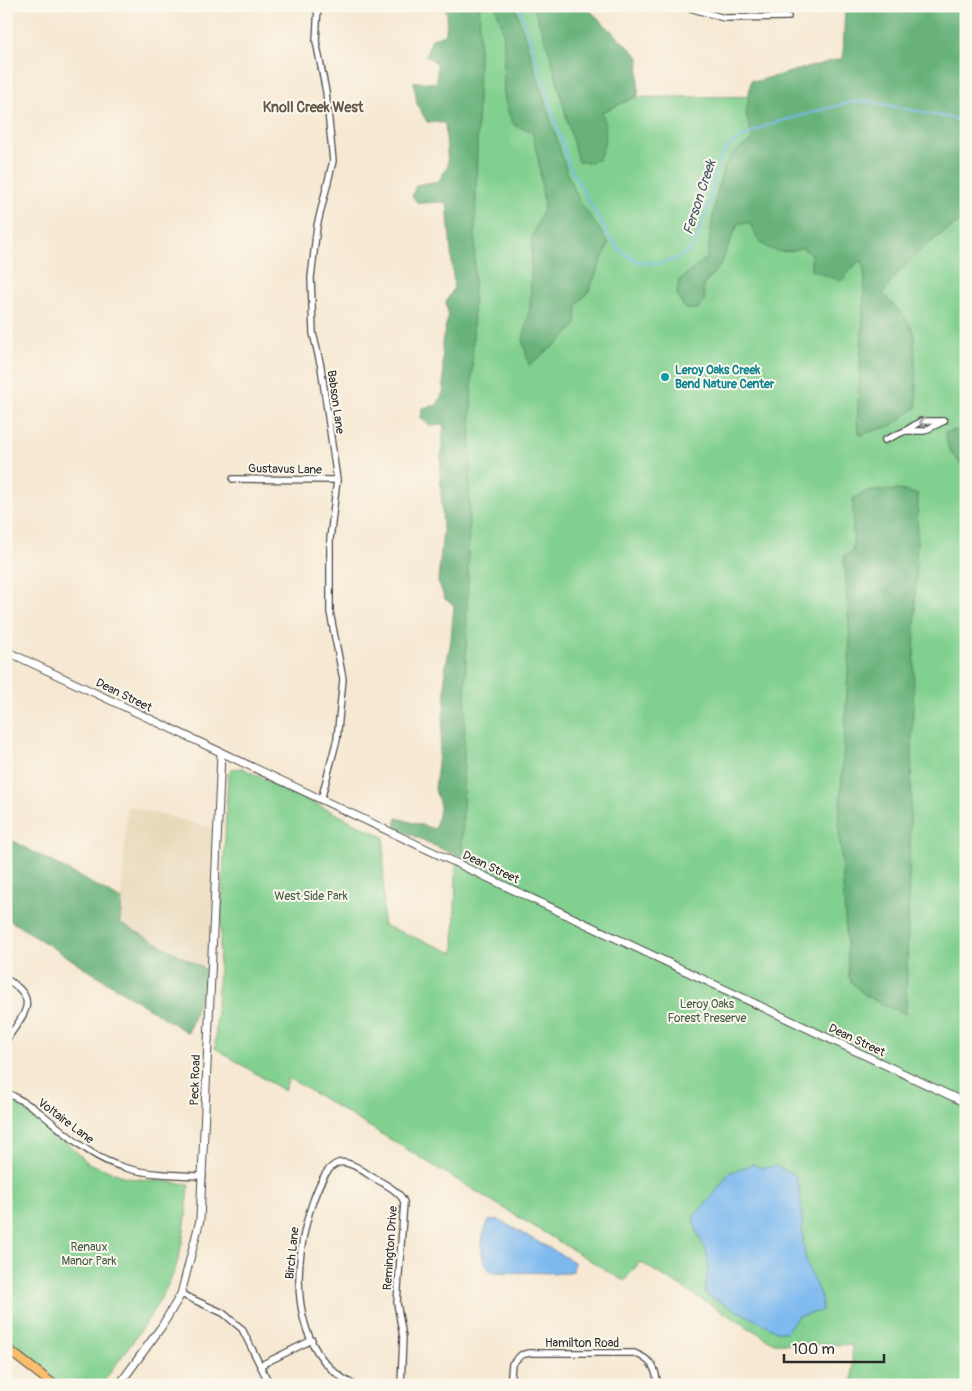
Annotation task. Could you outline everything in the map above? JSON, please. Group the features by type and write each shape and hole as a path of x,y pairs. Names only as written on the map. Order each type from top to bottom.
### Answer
{"main road":[{"path":"6,1348 54,1385"}],"street":[{"name":"Babson Lane","path":"318,6 316,41 326,92 333,161 317,226 311,278 313,333 321,367 337,480 330,539 330,612 343,679 337,739 321,800"},
{"path":"683,6 724,18 788,17"},
{"path":"885,440 905,432 921,421 944,421 924,431 905,432"},
{"name":"Gustavus Lane","path":"233,478 337,480"},
{"name":"Dean Street","path":"6,651 221,754 966,1103"},
{"name":"Peck Road","path":"119,1385 162,1326 181,1294 200,1220 221,754"},
{"path":"6,979 19,987 26,995 27,1003 6,1041"},
{"name":"Voltaire Lane","path":"6,1092 41,1113 74,1143 99,1158 125,1168 151,1174 203,1176"},
{"name":"Remington Drive","path":"330,1169 337,1164 349,1163 402,1196 404,1208 397,1303 403,1337 401,1385"},
{"name":"Birch Lane","path":"330,1169 317,1190 305,1223 299,1269 302,1314 317,1352 344,1380 354,1385"},
{"path":"181,1294 223,1313 242,1329 270,1385"},
{"path":"261,1365 312,1340"},
{"name":"Hamilton Road","path":"510,1385 510,1372 516,1359 529,1353 634,1353 647,1358 654,1367 657,1385"}],"shaded area":[{"path":"127,806 216,829 209,971 120,923"}],"green space":[{"path":"444,6 480,6 462,855 450,853 395,827 397,818 435,829 440,806 435,789 445,703 445,671 451,640 454,605 445,599 438,581 443,531 440,469 444,424 431,426 421,418 422,408 437,405 444,391 442,343 448,316 446,302 454,288 447,202 418,203 412,197 416,185 439,181 448,165 445,123 427,122 417,104 414,82 437,83 437,64 426,55 432,39 446,33 447,13"},
{"name":"Leroy Oaks Forest Preserve","path":"477,6 537,6 567,98 909,95 966,6 966,1385 853,1385 852,1345 774,1343 640,1262 624,1281 289,1078 284,1091 215,1048 228,775 233,769 242,768 384,837 383,925 454,953"},
{"path":"495,6 515,6 569,178 580,202 609,243 589,291 577,304 576,325 562,340 529,365 523,341 530,307 532,238 544,206 539,163 532,131 515,126 506,104 503,80 503,32"},
{"path":"533,6 585,6 639,57 638,96 602,112 606,130 603,147 599,159 589,163 578,162 550,53"},
{"path":"845,6 966,6 966,219 931,242 899,272 883,294 906,318 914,333 917,407 893,425 860,435 857,423 865,278 862,260 841,281 811,270 811,254 802,248 784,252 770,249 759,239 750,223 738,223 721,264 703,286 705,299 698,309 685,309 677,295 679,280 707,258 714,205 725,165 733,154 753,140 746,114 751,80 757,81 843,58"},
{"path":"966,427 966,467 951,452 945,433"},
{"path":"898,490 918,494 906,1014 867,996 849,978 839,825 850,640 844,556 853,551 853,499 867,491"},
{"path":"6,837 122,900 120,923 209,971 188,1033 6,918"},
{"name":"Renaux Manor Park","path":"7,1096 39,1116 88,1163 128,1178 189,1184 186,1220 179,1258 171,1279 148,1320 101,1385 62,1385 6,1342"}],"water":[{"path":"752,1164 762,1168 776,1166 795,1175 802,1208 805,1252 809,1269 821,1299 822,1311 798,1316 786,1332 777,1331 705,1294 708,1260 693,1217 712,1197 729,1173"},
{"path":"497,1219 574,1262 573,1271 565,1273 492,1272 484,1261 482,1240 489,1221"}],"waterway":[{"name":"Ferson Creek","path":"519,6 570,168 610,238 624,254 640,262 658,264 677,259 689,251 698,237 709,204 714,176 723,154 732,143 767,125 847,103 868,101 960,120 966,124"}],"place":[{"name":"Leroy Oaks Creek Bend Nature Center","path":"665,377"}],"district":[{"name":"Knoll Creek West","path":"313,107"}],"park label":[{"name":"West Side Park","path":"311,896"}]}
